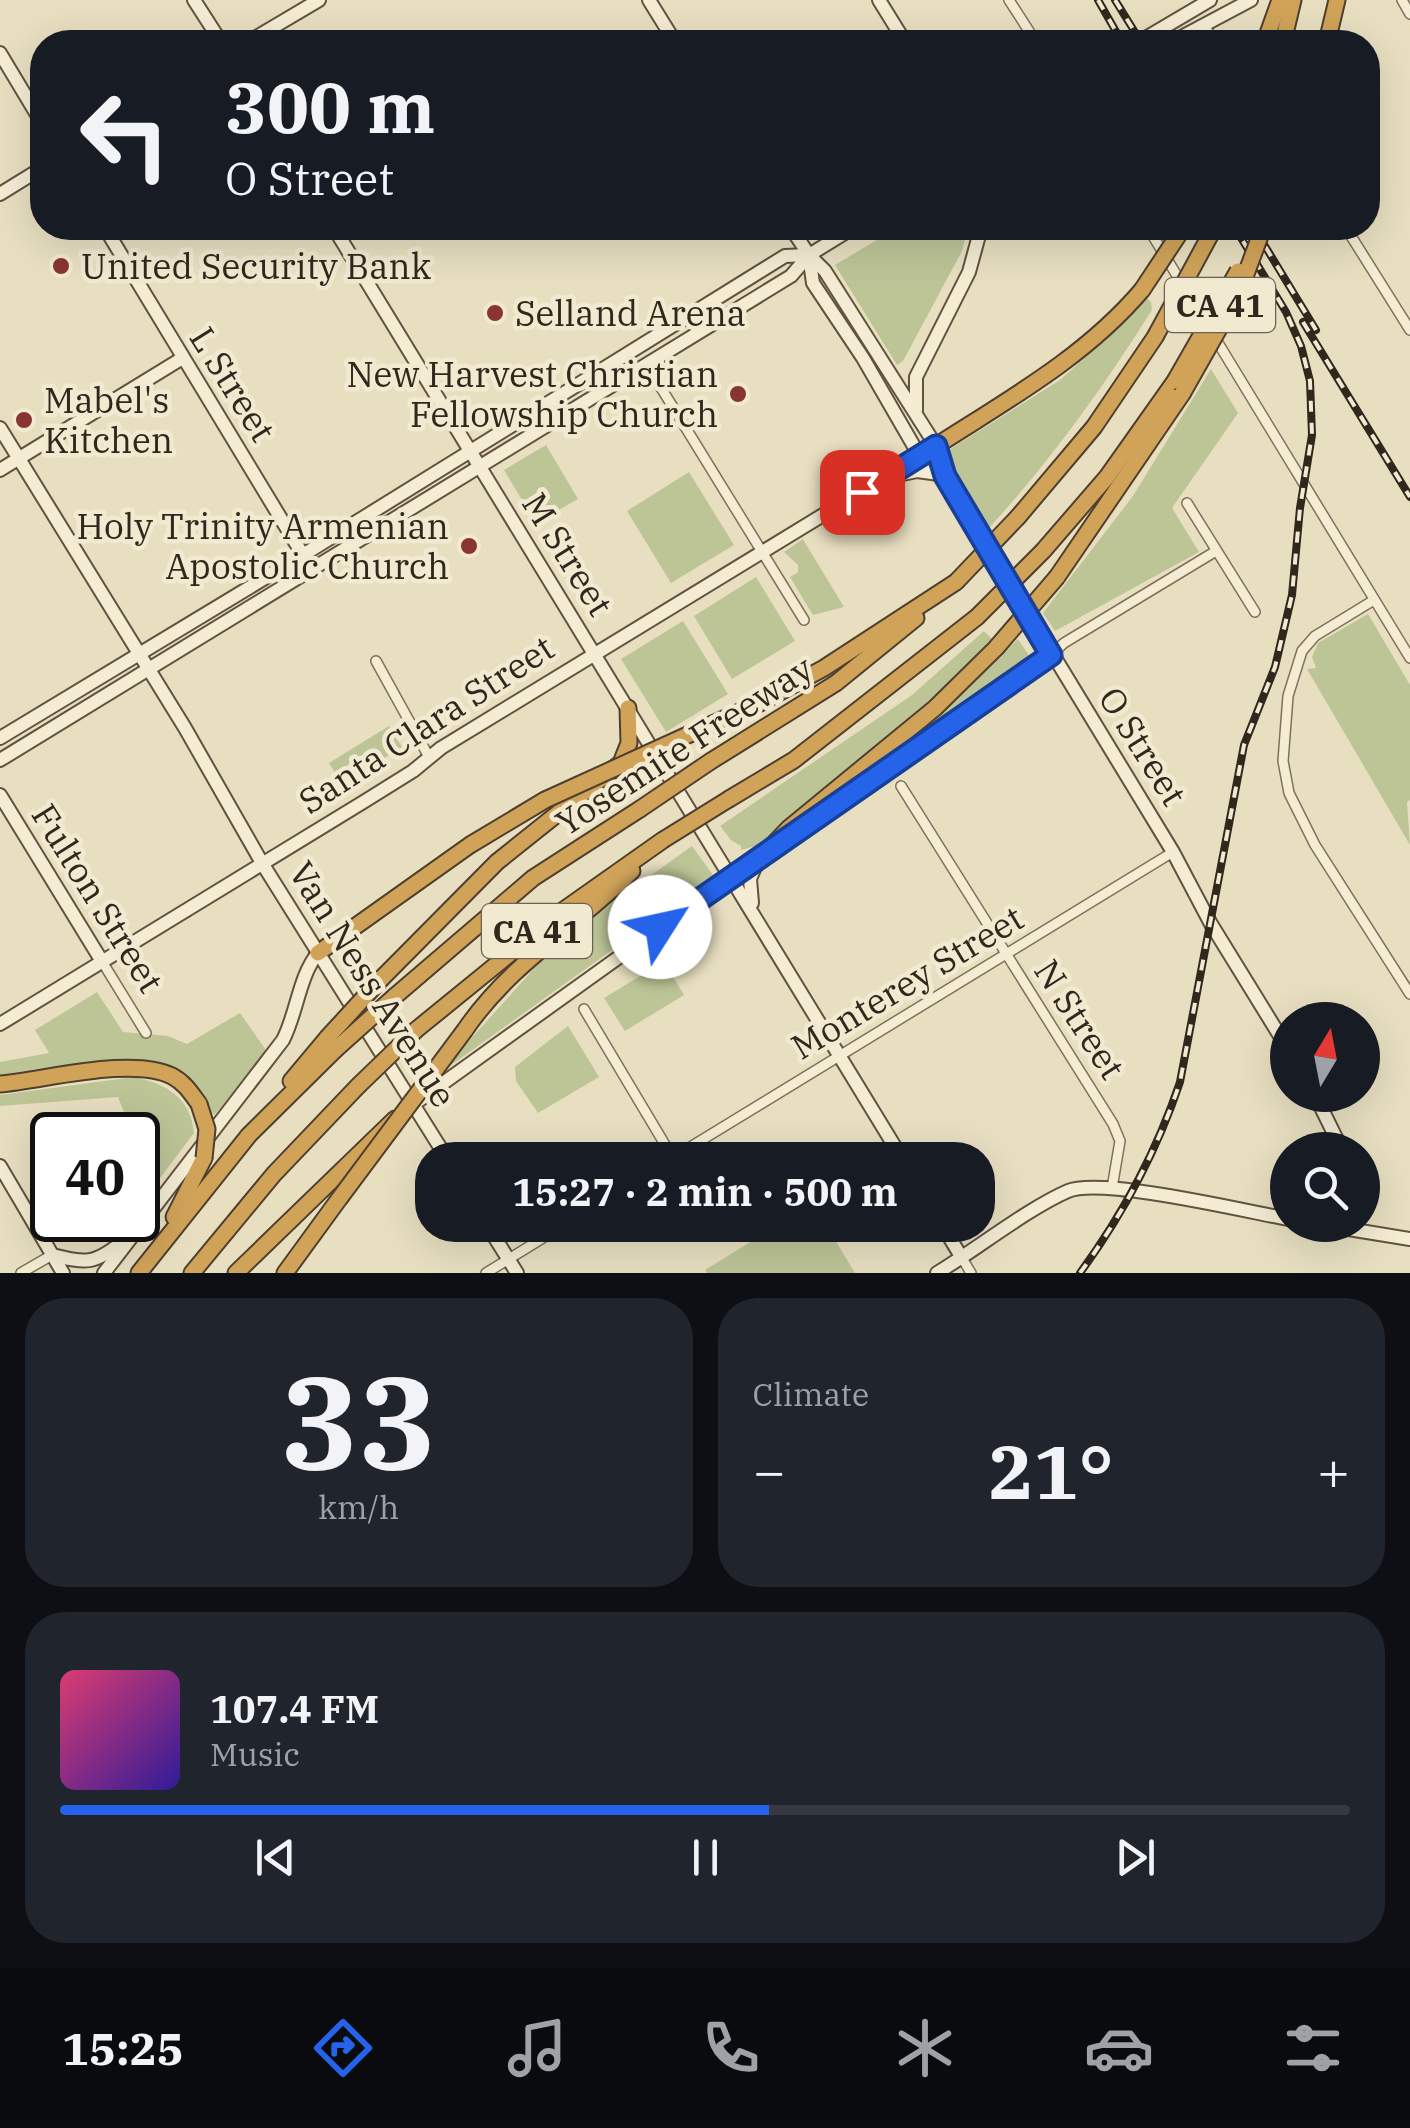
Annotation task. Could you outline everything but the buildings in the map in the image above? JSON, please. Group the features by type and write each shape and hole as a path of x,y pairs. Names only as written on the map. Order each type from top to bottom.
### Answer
{"highway":[{"path":"1270,30 1280,0"},
{"path":"1286,30 1293,0"},
{"path":"1330,30 1337,0"},
{"path":"936,446 1082,350 1142,290 1174,240"},
{"name":"Yosemite Freeway","path":"331,1044 394,997 533,878 836,683 884,648 956,582 1094,428 1154,338 1207,240"},
{"path":"767,850 936,708 996,648 1057,577 1239,293 1258,240"},
{"name":"Yosemite Freeway","path":"192,1273 274,1174 416,1030 561,912 663,840 808,750 977,617 1043,551 1179,387"},
{"path":"318,953 470,845 545,800 760,703 824,668 956,582"},
{"path":"139,1273 382,978 497,862 621,763 629,743 628,708"},
{"path":"285,1273 494,994 536,952 614,889 663,840"},
{"path":"0,1084 126,1068 149,1068 179,1080 199,1104 208,1134 204,1158 156,1253"},
{"path":"236,1273 377,1134 414,1104"}],"street":[{"path":"194,0 213,30"},
{"path":"268,30 319,0"},
{"path":"649,0 668,30"},
{"path":"879,0 898,30"},
{"path":"1008,0 1028,30"},
{"path":"1159,30 1210,0"},
{"path":"1193,30 1250,0"},
{"path":"1402,0 1410,14"},
{"path":"1202,25 1206,30"},
{"path":"0,53 30,103"},
{"path":"0,194 30,175"},
{"name":"L Street","path":"111,240 312,570"},
{"name":"M Street","path":"341,240 892,1142"},
{"name":"O Street","path":"799,240 825,270 936,446 945,476 1173,852 1270,1021"},
{"path":"0,760 794,274 809,255 833,240"},
{"path":"917,416 914,392 920,367 969,272 978,240"},
{"path":"1155,240 1410,658"},
{"path":"1354,240 1410,330"},
{"path":"0,738 654,340 785,256 809,255"},
{"name":"O Street","path":"809,255 813,284 863,358 919,455 945,476"},
{"path":"0,470 181,359"},
{"path":"646,366 804,620"},
{"path":"893,379 912,376 920,367"},
{"name":"Van Ness Avenue","path":"0,428 262,863 437,1142"},
{"name":"Santa Clara Street","path":"0,1024 381,791 594,652 936,446"},
{"path":"888,477 916,471 945,476"},
{"path":"1187,503 1254,612"},
{"path":"414,1104 767,850 847,800 1064,644 1216,551"},
{"path":"1374,600 1315,636 1299,656 1285,715 1283,761 1289,793 1314,845 1410,994"},
{"path":"376,661 429,758"},
{"name":"N Street","path":"900,786 1118,1132 1119,1153 1112,1188"},
{"name":"Fulton Street","path":"0,795 146,1033"},
{"path":"752,910 752,870 767,850"},
{"name":"Monterey Street","path":"699,1142 1173,852"},
{"path":"160,1198 283,1040 309,964 318,953"},
{"path":"584,1009 661,1142"},
{"path":"0,1166 64,1273"},
{"path":"937,1273 1068,1191 1090,1186 1270,1215"},
{"path":"1380,1234 1410,1240"},
{"path":"21,1273 52,1255 96,1261 122,1242"},
{"path":"104,1273 126,1242"},
{"path":"496,1242 507,1266 517,1273"},
{"path":"486,1273 507,1266 540,1242"},
{"path":"952,1242 972,1273"}],"green space":[{"path":"877,240 965,240 903,361 897,365 835,265"},
{"path":"1145,297 1152,310 1115,367 1055,450 989,528 944,453 1060,380 1115,331"},
{"path":"1211,369 1238,413 1172,508 1199,552 1055,631 1043,613 1133,496"},
{"path":"546,445 578,499 536,523 504,470"},
{"path":"689,472 734,545 671,583 627,511"},
{"path":"803,539 844,607 813,615 790,577 798,572 798,565 784,552"},
{"path":"756,577 795,641 732,679 694,616"},
{"path":"1368,614 1410,685 1410,845 1307,669 1316,668 1312,657 1318,643"},
{"path":"683,621 728,694 666,732 621,659"},
{"path":"984,631 992,639 902,728 756,846 741,850 720,826 912,695"},
{"path":"1018,639 1032,660 877,766 936,719"},
{"path":"389,726 402,747 342,784 329,763"},
{"path":"692,846 713,875 710,880 440,1073 540,962 594,916"},
{"path":"659,968 670,972 684,995 625,1031 604,998"},
{"path":"97,992 123,1032 168,1036 187,1044 240,1013 268,1053 214,1115 184,1076 164,1066 120,1063 0,1076 0,1062 49,1053 35,1030"},
{"path":"568,1026 599,1077 538,1113 516,1081 515,1067"},
{"path":"134,1077 175,1094 188,1110 194,1133 160,1178 160,1112 124,1112 118,1097 0,1106 0,1095"},
{"path":"750,1242 836,1242 855,1273 707,1273 705,1270"}],"railway":[{"path":"1098,0 1115,30"},
{"path":"1115,0 1134,30"},
{"path":"1080,1273 1138,1181 1180,1082 1244,745 1275,667 1292,595 1312,435 1310,381 1286,312 1242,240"},
{"path":"1261,240 1316,330"},
{"path":"1303,322 1410,497"}],"place":[{"name":"United Security Bank","path":"61,266"},
{"name":"Selland Arena","path":"495,313"},
{"name":"New Harvest Christian Fellowship Church","path":"738,394"},
{"name":"Mabel's Kitchen","path":"24,420"},
{"name":"Holy Trinity Armenian Apostolic Church","path":"469,546"}],"route":[{"path":"660,927 1051,655 945,476 936,446 862,492"}]}
